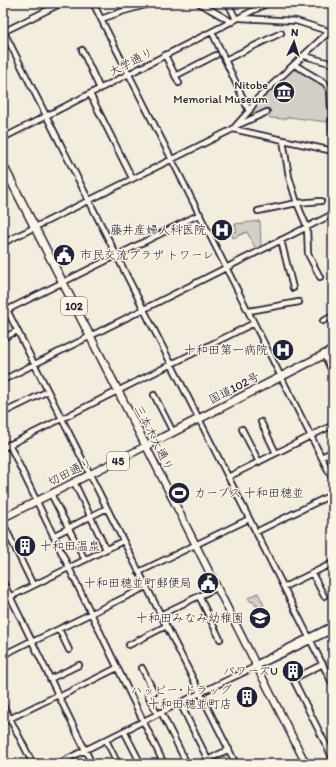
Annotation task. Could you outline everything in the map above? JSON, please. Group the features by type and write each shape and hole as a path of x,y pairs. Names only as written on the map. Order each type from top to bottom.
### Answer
{"highway":[{"name":"三本木大通り","path":"3,165 146,446"},
{"name":"国道102号","path":"146,446 333,350"}],"main road":[{"name":"切田通り","path":"3,518 146,446"},
{"name":"三本木大通り","path":"146,446 255,666 306,764"}],"street":[{"path":"62,3 3,31 333,685"},
{"path":"93,3 333,480"},
{"path":"101,19 153,3"},
{"path":"199,3 236,20 296,21 332,31"},
{"path":"228,3 236,20"},
{"name":"大学通り","path":"3,138 268,3"},
{"path":"234,128 257,99 332,31"},
{"path":"212,32 249,111"},
{"path":"225,60 281,33"},
{"path":"82,50 100,89"},
{"path":"165,55 179,83"},
{"path":"175,76 216,55"},
{"path":"305,56 333,64"},
{"path":"295,65 333,89"},
{"path":"328,87 333,145"},
{"path":"90,94 132,178"},
{"path":"3,243 267,112"},
{"path":"234,128 333,151"},
{"path":"283,140 286,166 297,203 307,227 308,254 320,277"},
{"path":"258,211 297,203 321,201"},
{"path":"7,310 200,214"},
{"path":"3,380 333,214"},
{"path":"281,240 294,288"},
{"path":"3,302 236,764"},
{"path":"249,312 299,302"},
{"path":"323,321 333,316"},
{"path":"3,447 118,392 254,323"},
{"path":"3,338 17,331"},
{"path":"324,355 333,373"},
{"path":"3,413 48,391"},
{"path":"154,395 173,432"},
{"path":"261,422 276,453"},
{"path":"228,477 333,425"},
{"path":"242,430 259,462"},
{"path":"9,444 164,764"},
{"path":"322,457 333,451"},
{"path":"74,482 106,549"},
{"path":"51,494 85,560"},
{"path":"256,532 333,494"},
{"path":"53,536 107,508"},
{"path":"139,572 250,519"},
{"path":"3,523 33,585"},
{"path":"10,597 123,541"},
{"path":"284,587 331,564 333,572"},
{"path":"312,573 324,596"},
{"path":"3,582 4,589 10,597 92,764"},
{"path":"3,655 146,587"},
{"path":"160,615 217,588"},
{"path":"199,596 220,639"},
{"path":"310,639 333,625"},
{"path":"129,645 166,626"},
{"path":"59,629 69,650"},
{"path":"60,763 310,639 333,630"},
{"path":"323,664 293,679 333,759"},
{"path":"50,680 80,665"},
{"path":"3,722 117,668"},
{"path":"142,668 154,692 148,695 187,764"},
{"path":"180,703 208,760"},
{"path":"3,705 33,764"},
{"path":"124,731 141,764"},
{"path":"106,740 118,764"},
{"path":"200,764 229,749"}],"shaded area":[{"path":"296,66 316,76 324,85 328,98 327,122 289,117 285,119 270,118 264,111 256,113 252,112 255,106"},
{"path":"260,221 261,247 256,249 247,232 233,238 231,233 237,231 235,224"},
{"path":"333,229 333,252 327,241"},
{"path":"258,593 264,605 259,608 248,598"},
{"path":"224,753 231,764 203,764"},
{"path":"225,756 229,764 211,764"}],"place":[{"name":"Nitobe Memorial Museum","path":"284,92"},
{"name":"藤井産婦人科医院","path":"222,230"},
{"name":"市民交流プラザ トワーレ","path":"64,255"},
{"name":"十和田第一病院","path":"283,350"},
{"name":"カーブス 十和田穂並","path":"179,493"},
{"name":"十和田温泉","path":"25,546"},
{"name":"十和田穂並町郵便局","path":"208,583"},
{"name":"十和田みなみ幼稚園","path":"260,618"},
{"name":"パワーズU","path":"293,671"},
{"name":"ハッピー･ドラッグ 十和田穂並町店","path":"247,697"}]}
